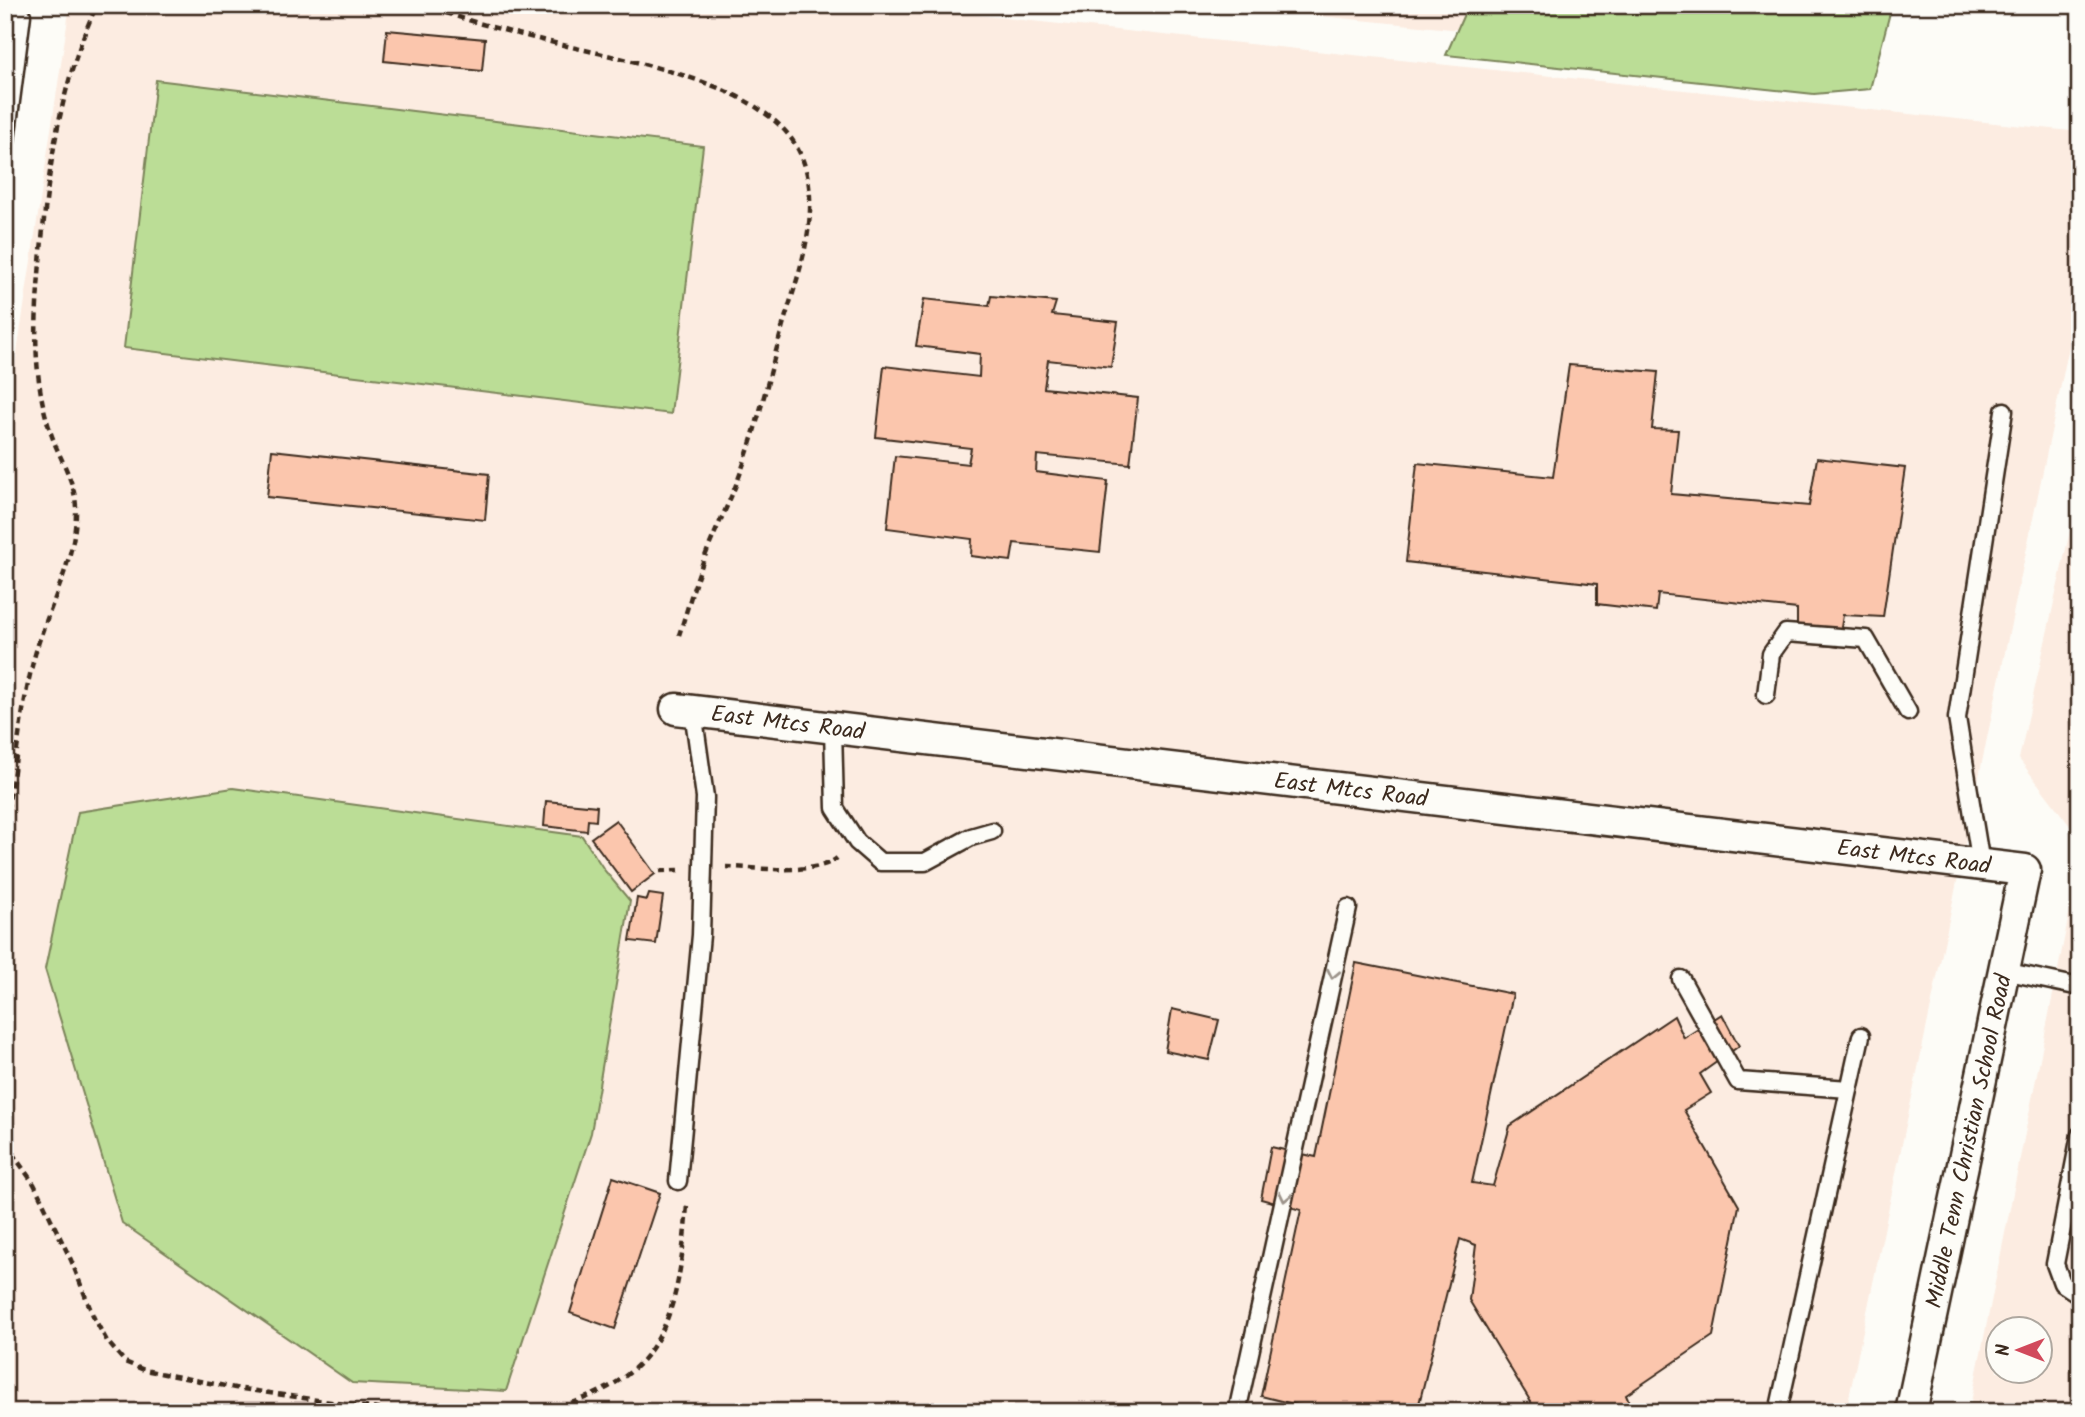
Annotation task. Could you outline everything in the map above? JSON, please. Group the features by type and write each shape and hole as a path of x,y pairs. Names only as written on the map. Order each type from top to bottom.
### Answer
{"street":[{"name":"East Mtcs Road","path":"684,710 2025,870"},
{"name":"Middle Tenn Christian School Road","path":"1915,1411 2025,870"}],"lane":[{"path":"5,13 22,15 5,148"},
{"path":"1981,864 1957,718 2004,411"},
{"path":"1766,695 1771,654 1786,633 1866,639 1908,712"},
{"path":"678,1181 701,935 705,797 684,710"},
{"path":"833,728 835,808 857,842 880,862 925,862 971,837 992,831"},
{"path":"1237,1412 1348,908"},
{"path":"2004,971 2080,986"},
{"path":"1681,979 1738,1081 1849,1089"},
{"path":"1778,1412 1861,1036"},
{"path":"2080,1135 2055,1264 2062,1283 2080,1295"}],"path":[{"path":"5,822 23,704 36,650 71,551 75,527 74,491 53,438 40,390 36,319 46,197 56,141 70,77 97,5"},
{"path":"422,5 462,19 606,53 687,77 729,93 750,103 779,123 793,138 802,157 810,203 805,248 739,476 699,570 680,635"},
{"path":"660,870 806,868 831,864 857,842"},
{"path":"5,1143 34,1184 72,1260 94,1318 107,1341 125,1362 144,1370 211,1384 399,1412"},
{"path":"536,1412 585,1398 609,1387 635,1369 657,1343 674,1300 680,1272 687,1202 678,1181"}],"shaded area":[{"path":"70,5 881,5 2080,132 2080,294 1846,1412 5,1412 5,431"},
{"path":"1209,5 1855,5 1842,68"},
{"path":"2080,486 2080,839 2019,759"},
{"path":"2080,860 2080,1412 1969,1412 1983,1342 1983,1386 2054,1386 2054,1316 1988,1316"}],"green space":[{"path":"1468,5 1892,5 1870,89 1814,94 1446,55"},
{"path":"156,80 703,146 671,414 124,348"},
{"path":"233,788 582,836 605,871 630,901 591,1133 506,1391 352,1383 122,1223 45,969 78,812"}],"building":[{"path":"387,30 485,39 482,71 384,61"},
{"path":"991,296 1056,302 1052,315 1118,322 1111,367 1048,360 1044,388 1138,398 1130,464 1037,455 1036,472 1108,481 1100,552 1014,543 1011,561 971,556 972,539 887,528 895,456 968,464 971,448 876,437 884,366 979,377 980,354 916,346 924,299 989,306"},
{"path":"1569,365 1658,372 1652,429 1678,430 1671,494 1809,506 1817,458 1905,468 1883,617 1843,615 1838,647 1797,642 1797,609 1658,594 1656,611 1597,604 1597,584 1406,562 1417,463 1553,477"},
{"path":"272,450 489,474 485,520 267,497"},
{"path":"546,801 597,806 596,821 588,820 587,831 544,826"},
{"path":"616,820 655,874 631,892 591,838"},
{"path":"649,894 663,896 656,944 630,941 637,898 647,900"},
{"path":"1356,963 1513,994 1472,1183 1493,1186 1510,1126 1674,1016 1684,1038 1722,1014 1739,1046 1700,1074 1711,1093 1684,1110 1739,1206 1713,1336 1626,1395 1633,1412 1537,1412 1469,1300 1476,1245 1460,1239 1417,1412 1326,1412 1261,1396 1301,1210 1261,1199 1271,1147 1316,1157"},
{"path":"1172,1009 1219,1020 1209,1060 1165,1051"},
{"path":"613,1177 660,1193 615,1329 570,1313"}]}
